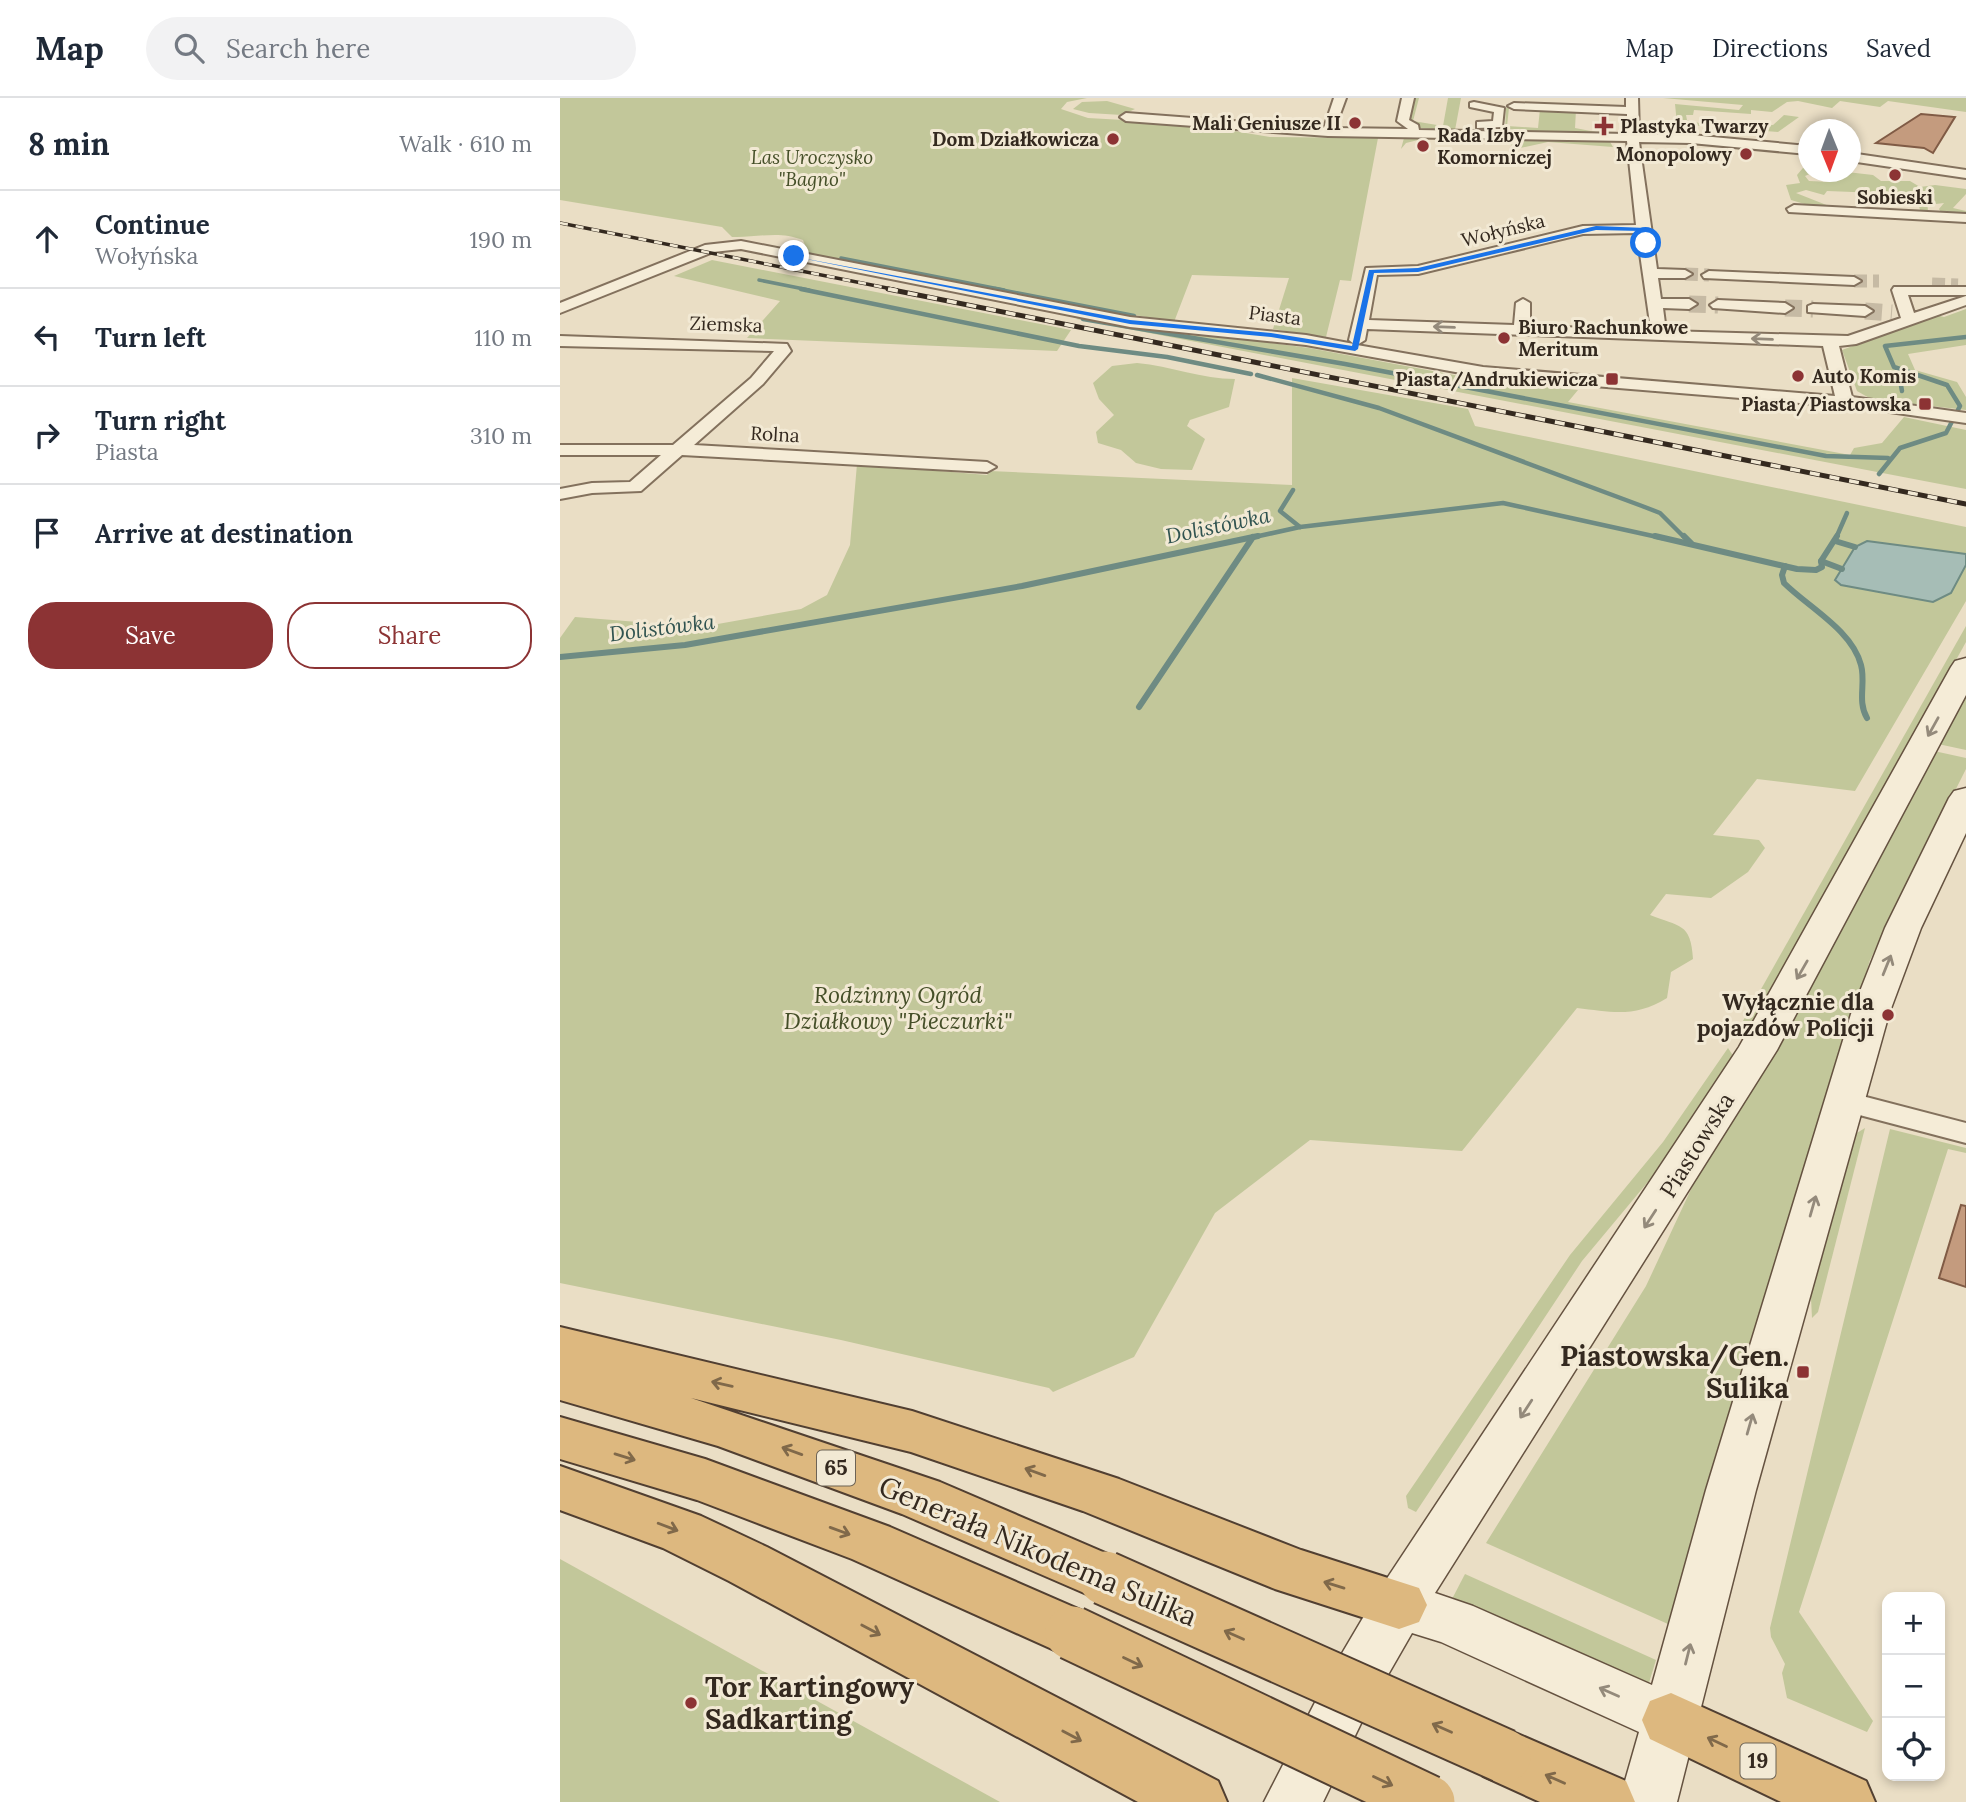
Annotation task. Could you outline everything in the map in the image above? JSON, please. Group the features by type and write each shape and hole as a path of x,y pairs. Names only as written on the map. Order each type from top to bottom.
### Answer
{"highway":[{"path":"560,1346 912,1432 1100,1495 1294,1572 1399,1605"},
{"name":"Generała Nikodema Sulika","path":"560,1380 726,1428 921,1498 1605,1802"},
{"path":"560,1438 705,1481 872,1543 1072,1633 1428,1802"},
{"path":"560,1488 682,1532 737,1559 1197,1802"},
{"name":"19","path":"1671,1720 1845,1802"}],"main road":[{"name":"Piastowska","path":"1293,1802 1347,1695 1399,1605 1756,1050 1966,667"},
{"path":"1648,1802 1731,1490 1843,1101 1884,970 1966,798"},
{"path":"1399,1605 1454,1623 1671,1720"}],"street":[{"path":"1331,124 1340,98"},
{"path":"1408,98 1403,121 1414,128"},
{"path":"1475,102 1498,108 1499,121 1495,125 1473,129 1475,102"},
{"path":"1514,106 1632,104 1631,137 1659,335"},
{"path":"1187,112 1331,124 1728,141 1798,149"},
{"path":"1861,159 1966,174"},
{"path":"1925,198 1934,205 1933,215"},
{"path":"1794,209 1966,218"},
{"name":"Wołyńska","path":"1371,271 1418,270 1583,230 1644,229"},
{"name":"Piasta","path":"702,251 723,246 747,246 1130,322 1280,336 1517,376 1846,403 1966,418"},
{"path":"563,305 702,251"},
{"path":"1355,349 1371,271"},
{"path":"1650,273 1685,274"},
{"path":"1709,275 1854,281"},
{"path":"1889,282 1932,284"},
{"path":"1904,315 1899,290 1963,287"},
{"path":"1361,324 1522,327 1830,342 1850,341 1904,315 1966,300"},
{"path":"1522,327 1523,303"},
{"path":"1654,303 1689,304"},
{"path":"1718,305 1785,308"},
{"path":"1390,325 1394,309"},
{"path":"1813,309 1864,311"},
{"path":"1486,323 1522,327"},
{"name":"Ziemska","path":"560,341 781,347 780,355 757,381 674,451"},
{"path":"1830,342 1846,403"},
{"name":"Piasta","path":"1934,415 1966,424"},
{"name":"Rolna","path":"560,450 674,451 987,467"},
{"path":"560,494 592,488 635,487 674,451"},
{"path":"1843,1101 1966,1133"}],"green space":[{"name":"Las Uroczysko \"Bagno\"","path":"560,98 1087,98 1067,102 1061,109 1088,118 1212,125 1216,128 1270,137 1378,138 1351,281 1340,280 1326,337 1273,329 1289,278 1192,275 1174,322 809,256 803,240 794,237 732,237 722,227 560,200"},
{"path":"1408,98 1419,98 1413,121 1443,126 1448,98 1461,98 1455,130 1469,130 1417,131 1436,129 1414,128 1403,121"},
{"path":"1663,98 1966,98 1966,112 1888,101 1880,107 1840,101 1832,108 1798,101 1787,102 1772,112 1751,110 1751,114 1694,110 1693,115 1686,115 1687,120 1707,125 1711,121 1773,125 1784,115 1799,117 1778,132 1677,124 1675,104 1739,110 1743,105"},
{"path":"1107,101 1135,109 1122,115 1073,109 1082,102"},
{"path":"1506,108 1509,108 1507,126 1538,128 1540,109 1576,110 1575,128 1596,132 1480,131 1505,131"},
{"path":"1404,138 1609,140 1613,147 1548,142 1520,148 1499,141 1422,139 1406,143 1401,149"},
{"path":"1861,174 1873,175 1881,181 1910,181 1920,187 1935,185 1966,189 1966,194 1953,208 1966,211 1966,217 1941,212 1939,209 1944,203 1936,204 1931,195 1827,191 1824,195 1806,190 1796,193 1829,206 1920,210 1918,202 1927,203 1928,210 1920,212 1818,208 1791,200 1786,185 1861,182"},
{"path":"712,260 1071,330 1057,351 747,338 780,301 674,276"},
{"path":"1966,309 1966,345 1908,354 1915,370 1957,382 1966,397 1966,410 1871,399 1857,391 1842,350 1936,315 1944,317"},
{"path":"1080,317 1309,348 1492,382 1578,390 1568,402 1850,455 1854,448 1882,443 1904,417 1966,430 1966,489 1076,319"},
{"path":"1137,363 1235,379 1229,407 1190,420 1187,426 1205,439 1192,470 1161,469 1136,463 1121,450 1098,443 1096,432 1114,415 1099,399 1093,383 1112,366"},
{"name":"Rodzinny Ogród Działkowy \"Pieczurki\"","path":"1292,378 1468,409 1475,426 1966,527 1966,601 1855,791 1757,779 1713,835 1759,840 1765,848 1748,872 1711,898 1666,894 1650,915 1682,928 1690,938 1692,947 1693,959 1671,972 1667,998 1634,1011 1612,1012 1577,1008 1462,1151 1310,1140 1215,1213 1134,1357 1053,1392 1049,1388 841,1340 560,1283 560,638 575,617 701,627 801,609 827,595 850,545 857,464 987,475 990,471 1292,485"},
{"path":"1966,626 1966,642 1746,1037 1734,1037"},
{"path":"1966,692 1966,750 1938,744"},
{"path":"1934,751 1966,758 1966,769 1870,960 1668,1624 1486,1543 1646,1286 1707,1155"},
{"path":"1728,1048 1734,1057 1677,1147 1582,1261 1416,1512 1408,1508 1406,1496 1570,1255 1663,1142"},
{"path":"1865,1128 1818,1312 1812,1318 1810,1278 1852,1136"},
{"path":"1890,1129 1966,1148 1966,1153 1948,1149 1799,1612 1873,1721 1867,1732 1787,1698 1782,1673 1785,1664 1771,1637 1770,1628"},
{"name":"Tor Kartingowy Sadkarting","path":"560,1559 1000,1802 560,1802"},
{"path":"1465,1574 1656,1660 1648,1686 1452,1599"}],"water":[{"path":"1867,541 1966,554 1966,565 1951,593 1933,602 1841,585 1835,580 1855,547"}],"building":[{"path":"1921,114 1955,117 1933,153 1924,148 1876,143"},
{"path":"1961,1205 1966,1206 1966,1287 1939,1278"}],"waterway":[{"path":"841,258 1004,290"},
{"path":"759,280 809,290"},
{"path":"801,289 1079,346 1167,357 1251,374"},
{"path":"995,289 1134,316"},
{"path":"1083,319 1345,364 1826,456 1888,458"},
{"name":"Dolistówka","path":"1879,474 1900,448 1946,433 1960,406 1947,385 1894,367 1885,346 1966,337"},
{"path":"1898,369 1902,391"},
{"path":"1257,375 1379,408 1642,506 1660,513 1685,538"},
{"path":"1293,490 1280,511 1300,527"},
{"name":"Dolistówka","path":"1300,527 1503,503 1662,538"},
{"name":"Dolistówka","path":"1837,537 1847,513"},
{"name":"Dolistówka","path":"1253,537 1300,527"},
{"name":"Dolistówka","path":"1253,537 1258,536"},
{"name":"Dolistówka","path":"1655,536 1785,566"},
{"name":"Dolistówka","path":"1684,536 1691,543"},
{"name":"Dolistówka","path":"560,657 685,645 1022,586 1253,537"},
{"path":"1139,707 1253,537"},
{"name":"Dolistówka","path":"1821,561 1837,537"},
{"path":"1835,541 1855,547"},
{"name":"Dolistówka","path":"1785,566 1816,570 1822,567 1821,561"},
{"path":"1821,561 1842,569"},
{"path":"1785,566 1782,575 1784,583 1839,630 1856,652 1861,665 1863,705 1867,718"}],"tunnel":[{"path":"1685,274 1709,275"},
{"path":"1854,281 1879,281"},
{"path":"1932,284 1958,285"},
{"path":"1689,304 1718,305"},
{"path":"1785,308 1813,309"},
{"path":"1865,311 1892,313"}],"railway":[{"path":"560,223 897,290"},
{"path":"888,289 1966,504"}],"place":[{"name":"Mali Geniusze II","path":"1355,123"},
{"name":"Plastyka Twarzy","path":"1604,126"},
{"name":"Dom Działkowicza","path":"1113,139"},
{"name":"Rada Izby Komorniczej","path":"1423,146"},
{"name":"Monopolowy","path":"1746,154"},
{"name":"Sobieski","path":"1895,175"},
{"name":"Biuro Rachunkowe Meritum","path":"1504,338"},
{"name":"Auto Komis","path":"1798,376"},
{"name":"Piasta/Andrukiewicza","path":"1612,379"},
{"name":"Piasta/Piastowska","path":"1925,404"},
{"name":"Wyłącznie dla pojazdów Policji","path":"1888,1015"},
{"name":"Piastowska/Gen. Sulika","path":"1803,1372"},
{"name":"Tor Kartingowy Sadkarting","path":"691,1703"}],"route":[{"path":"794,256 1130,322 1271,335 1355,349 1371,271 1418,270 1596,228 1644,229 1646,243"}]}
